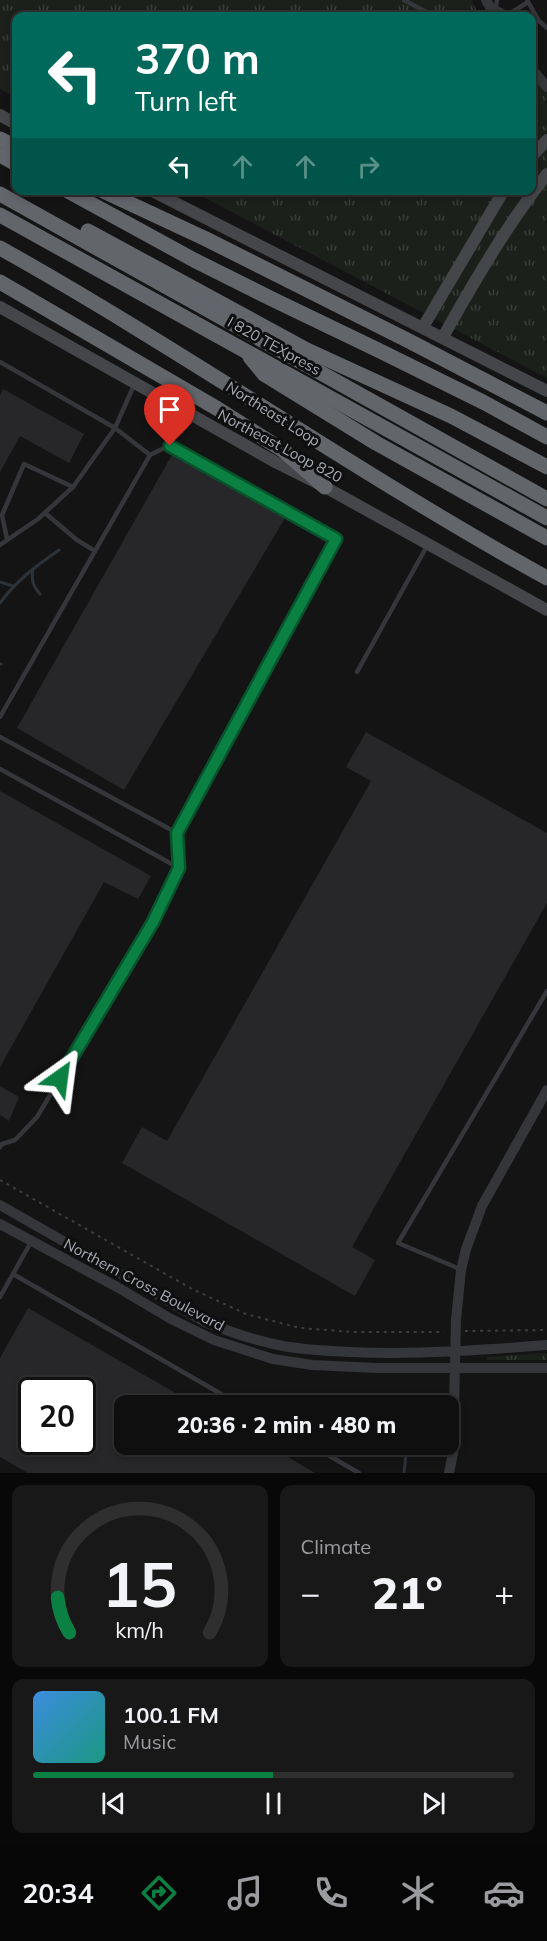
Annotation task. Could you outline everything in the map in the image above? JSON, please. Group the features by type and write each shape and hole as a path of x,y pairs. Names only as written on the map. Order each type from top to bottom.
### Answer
{"highway":[{"name":"I 820 TEXpress","path":"0,194 547,499"},
{"path":"75,195 194,260 420,371 547,437"},
{"path":"112,195 207,239 547,413"},
{"path":"25,207 47,209 307,350 451,416 547,466"},
{"name":"I 820 TEXpress","path":"0,215 547,518"},
{"name":"Northeast Loop","path":"0,248 133,326 359,468 547,578"},
{"path":"0,282 218,409 284,451 326,487"},
{"path":"244,350 264,374 376,443 547,538"}],"main road":[{"path":"536,152 547,140"},
{"path":"536,188 547,174"},
{"path":"160,195 547,391"},
{"path":"423,327 501,195"},
{"path":"443,337 482,267 530,195"},
{"path":"477,235 497,245"},
{"name":"Northeast Loop 820","path":"0,307 277,463 326,487 547,610"}],"street":[{"path":"536,74 547,87"},
{"path":"449,1473 453,1453 456,1320 461,1270 472,1230 482,1206 544,1102 547,1090"},
{"name":"Northern Cross Boulevard","path":"0,1205 204,1322 284,1346 323,1351 394,1354 547,1345"},
{"name":"Northern Cross Boulevard","path":"0,1224 171,1319 214,1340 273,1359 312,1365 377,1368 547,1368"}],"lane":[{"path":"404,0 426,12"},
{"path":"492,9 497,0"},
{"path":"512,12 527,1"},
{"path":"536,16 547,28"},
{"path":"0,362 115,428 150,455"},
{"path":"0,544 45,513 73,487 115,428 135,383"},
{"path":"0,717 150,455 170,446 336,539 177,833 179,868 153,922 37,1118 15,1140 1,1145"},
{"path":"7,539 2,515 24,464 73,487"},
{"path":"45,513 77,540 95,551"},
{"path":"357,672 428,544"},
{"path":"0,736 177,833"},
{"path":"0,769 179,868"},
{"path":"461,1270 398,1244 547,991"},
{"path":"0,1297 32,1241"},
{"path":"13,1274 223,1395"},
{"path":"328,1455 359,1473"}],"path":[{"path":"0,1180 192,1289 246,1314 300,1328 353,1332 434,1332"},
{"path":"472,1331 547,1330"}],"green space":[{"path":"0,0 472,0 477,12 12,12 12,96 0,89"},
{"path":"536,79 547,90 547,378 200,195 536,195"},
{"path":"547,1353 547,1360 487,1360 487,1357"}],"building":[{"path":"3,389 84,434 69,463 20,436 0,472 0,395"},
{"path":"173,453 285,518 124,790 17,728"},
{"path":"366,732 547,833 547,903 352,1247 375,1260 355,1296 122,1163 142,1127 167,1141 371,781 346,767"},
{"path":"0,791 151,876 138,899 104,882 0,1067"},
{"path":"0,1086 19,1097 9,1121 0,1115"},
{"path":"28,1308 179,1395 114,1395 114,1455 285,1455 315,1473 28,1473 0,1457 0,1358"}],"waterway":[{"path":"0,603 27,574 59,550"},
{"path":"33,569 33,583 40,594"},
{"path":"0,582 13,586"},
{"path":"404,1473 406,1455"}],"route":[{"path":"60,1078 153,922 179,868 177,833 336,539 170,446"}]}
